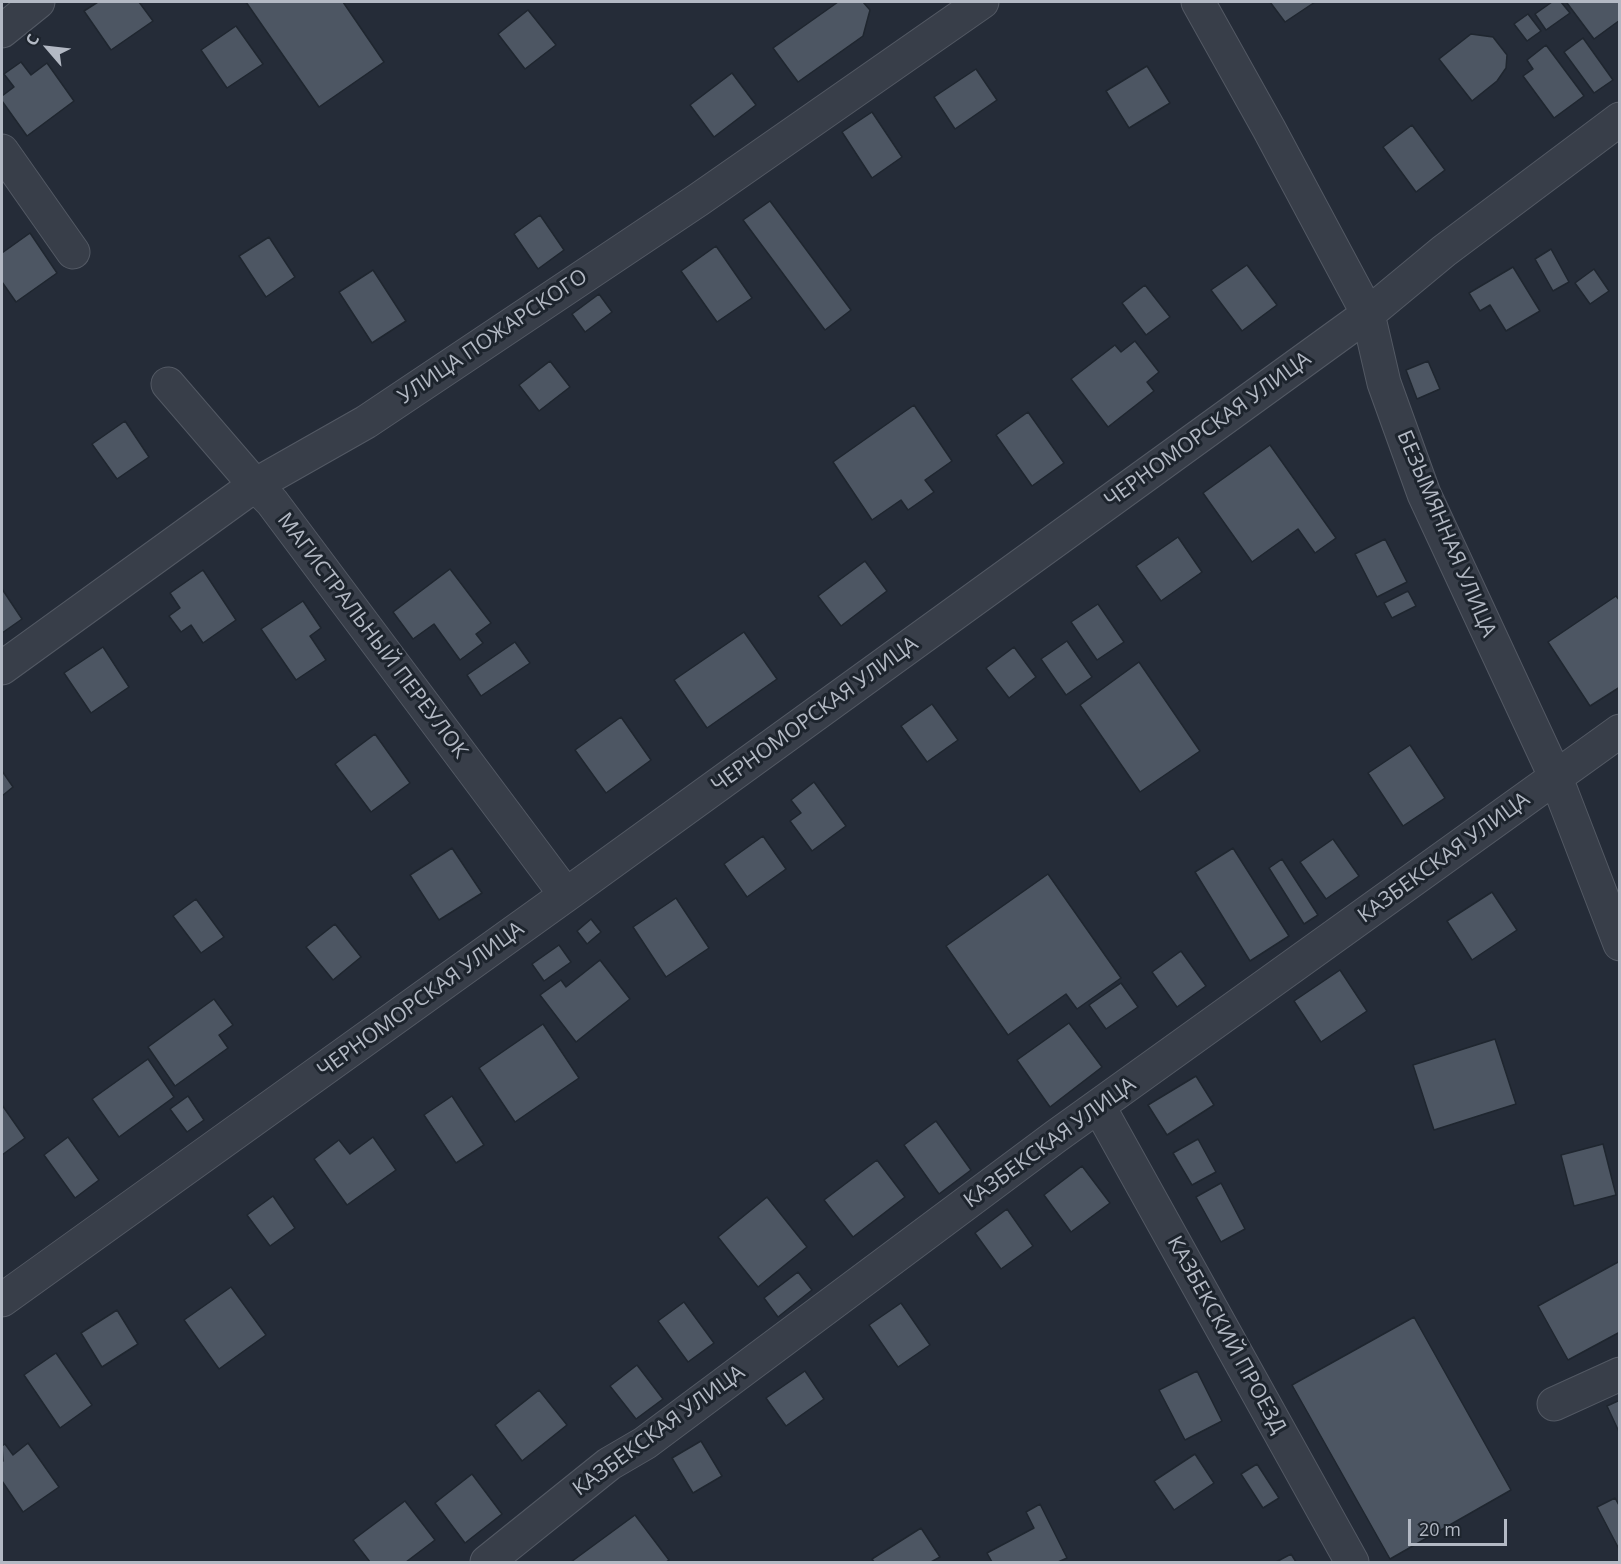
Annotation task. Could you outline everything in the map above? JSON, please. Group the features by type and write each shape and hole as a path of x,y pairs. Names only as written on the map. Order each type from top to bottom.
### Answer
{"street":[{"path":"2,31 38,2"},
{"name":"УЛИЦА ПОЖАРСКОГО","path":"2,668 255,485 366,422 698,200 982,2"},
{"name":"БЕЗЫМЯННАЯ УЛИЦА","path":"1198,2 1368,314 1384,382 1424,494 1556,778 1620,944"},
{"name":"ЧЕРНОМОРСКАЯ УЛИЦА","path":"2,1300 1368,314 1444,251 1620,119"},
{"path":"2,151 73,252"},
{"name":"МАГИСТРАЛЬНЫЙ ПЕРЕУЛОК","path":"168,384 272,502 566,895"},
{"name":"КАЗБЕКСКАЯ УЛИЦА","path":"487,1563 609,1464 645,1443 1055,1137 1620,731"},
{"name":"КАЗБЕКСКИЙ ПРОЕЗД","path":"1099,1107 1352,1563"},
{"path":"1554,1404 1620,1374"}],"building":[{"path":"98,2 139,2 153,21 111,50 84,11"},
{"path":"246,2 343,2 384,62 319,107"},
{"path":"838,2 863,2 870,10 863,36 798,82 773,48"},
{"path":"1270,2 1315,2 1285,22"},
{"path":"1552,2 1561,2 1570,13 1546,30 1535,14"},
{"path":"1568,2 1620,2 1620,20 1594,39"},
{"path":"528,10 556,45 525,69 498,34"},
{"path":"1528,14 1541,31 1527,41 1514,24"},
{"path":"236,26 263,64 227,88 201,50"},
{"path":"1471,34 1493,37 1507,55 1506,68 1497,81 1472,101 1439,59"},
{"path":"1583,38 1613,80 1594,93 1564,52"},
{"path":"1546,45 1584,96 1554,118 1523,76 1533,69 1527,60"},
{"path":"21,62 31,75 47,63 74,101 27,136 2,101 2,96 14,87 4,74"},
{"path":"1147,66 1170,103 1129,128 1106,91"},
{"path":"976,69 997,100 955,129 934,97"},
{"path":"732,73 756,105 714,137 690,105"},
{"path":"872,112 902,157 872,178 842,132"},
{"path":"1412,125 1445,170 1416,192 1383,147"},
{"path":"770,201 851,310 825,330 743,220"},
{"path":"540,215 564,250 538,269 514,234"},
{"path":"30,233 57,273 16,302 2,282 2,253"},
{"path":"269,237 295,277 266,297 239,256"},
{"path":"716,246 752,298 717,322 681,271"},
{"path":"1551,249 1569,282 1553,291 1535,259"},
{"path":"1247,265 1277,305 1242,331 1211,290"},
{"path":"1513,267 1540,311 1506,331 1490,305 1480,311 1469,293"},
{"path":"1594,269 1609,291 1590,304 1575,283"},
{"path":"373,270 406,321 372,343 339,292"},
{"path":"1145,285 1170,317 1146,335 1122,303"},
{"path":"599,294 612,312 585,332 572,314"},
{"path":"1135,341 1159,372 1147,382 1154,391 1108,427 1071,379 1115,345 1121,352"},
{"path":"550,361 570,387 539,411 519,385"},
{"path":"1428,361 1440,389 1417,399 1406,370"},
{"path":"914,405 952,461 925,480 934,492 908,510 901,500 872,520 833,462"},
{"path":"1028,412 1064,463 1032,486 996,435"},
{"path":"125,421 149,457 117,479 92,444"},
{"path":"1270,445 1336,538 1315,553 1298,529 1252,562 1203,493"},
{"path":"1178,537 1202,572 1161,601 1136,566"},
{"path":"1385,539 1407,582 1377,597 1355,554"},
{"path":"865,561 887,591 841,626 818,596"},
{"path":"450,569 491,623 476,634 483,643 460,660 434,624 413,639 393,612"},
{"path":"203,570 236,620 203,643 191,625 181,632 169,616 180,608 170,593"},
{"path":"2,589 22,619 2,633"},
{"path":"1408,591 1416,606 1392,618 1384,603"},
{"path":"1616,596 1620,601 1620,687 1590,706 1548,642"},
{"path":"303,601 321,628 310,636 326,660 296,680 261,629"},
{"path":"1098,604 1124,642 1097,660 1071,622"},
{"path":"744,632 777,679 707,728 674,680"},
{"path":"1067,641 1092,677 1066,695 1041,659"},
{"path":"515,642 530,663 481,696 467,675"},
{"path":"103,647 129,687 91,713 64,673"},
{"path":"1014,647 1036,677 1009,698 986,668"},
{"path":"1139,662 1200,751 1140,792 1080,705"},
{"path":"932,704 958,740 927,762 901,726"},
{"path":"621,717 651,760 606,793 575,750"},
{"path":"375,734 410,783 371,812 335,764"},
{"path":"1410,745 1445,798 1403,826 1368,773"},
{"path":"2,771 13,787 2,796"},
{"path":"814,782 846,826 812,851 790,821 801,813 791,800"},
{"path":"763,836 786,869 747,897 724,864"},
{"path":"1333,839 1359,876 1326,899 1300,862"},
{"path":"452,848 482,893 439,920 410,875"},
{"path":"1233,848 1289,936 1250,961 1195,872"},
{"path":"1282,859 1318,915 1304,924 1269,868"},
{"path":"1048,874 1121,978 1077,1009 1066,994 1008,1035 946,946"},
{"path":"1492,892 1517,930 1472,960 1447,921"},
{"path":"676,898 709,948 666,977 633,927"},
{"path":"196,899 224,937 201,953 173,916"},
{"path":"591,919 601,932 587,944 577,931"},
{"path":"335,924 361,957 333,980 306,947"},
{"path":"559,945 571,962 544,981 532,964"},
{"path":"1181,951 1206,986 1177,1007 1152,972"},
{"path":"600,960 630,999 576,1042 540,995 561,980 566,987"},
{"path":"1340,970 1367,1011 1321,1042 1294,1001"},
{"path":"1121,983 1138,1007 1106,1029 1089,1005"},
{"path":"214,999 233,1025 219,1035 228,1048 175,1086 148,1047"},
{"path":"1069,1023 1102,1067 1050,1107 1017,1060"},
{"path":"543,1024 579,1078 515,1122 479,1068"},
{"path":"1495,1039 1516,1104 1434,1130 1413,1065"},
{"path":"148,1059 174,1097 119,1137 92,1099"},
{"path":"1196,1076 1214,1105 1167,1135 1148,1105"},
{"path":"188,1096 204,1120 187,1132 170,1109"},
{"path":"452,1096 484,1145 456,1163 424,1115"},
{"path":"2,1105 25,1138 2,1155"},
{"path":"936,1121 971,1170 939,1194 904,1145"},
{"path":"68,1137 99,1180 75,1198 44,1155"},
{"path":"373,1137 396,1170 347,1205 314,1159 339,1140 350,1154"},
{"path":"1198,1139 1216,1172 1192,1185 1173,1153"},
{"path":"1603,1144 1616,1195 1574,1206 1561,1155"},
{"path":"877,1160 905,1197 853,1237 824,1200"},
{"path":"1082,1166 1110,1203 1071,1232 1044,1195"},
{"path":"1221,1183 1245,1229 1221,1242 1196,1197"},
{"path":"273,1196 295,1228 270,1246 247,1215"},
{"path":"767,1197 807,1247 758,1287 718,1237"},
{"path":"1007,1209 1033,1246 1001,1269 975,1233"},
{"path":"1620,1261 1620,1332 1568,1360 1538,1306"},
{"path":"798,1272 812,1290 778,1317 764,1298"},
{"path":"231,1287 266,1335 219,1369 184,1320"},
{"path":"684,1302 714,1343 688,1362 658,1321"},
{"path":"901,1303 930,1345 898,1367 869,1325"},
{"path":"117,1310 138,1344 102,1367 81,1333"},
{"path":"1414,1317 1511,1490 1390,1559 1292,1385"},
{"path":"56,1353 92,1405 60,1428 24,1375"},
{"path":"637,1365 663,1399 636,1419 610,1386"},
{"path":"805,1371 824,1399 786,1426 766,1398"},
{"path":"1197,1371 1222,1421 1185,1440 1159,1390"},
{"path":"539,1390 567,1425 522,1461 495,1425"},
{"path":"1620,1400 1620,1434 1607,1406"},
{"path":"701,1441 722,1476 693,1493 672,1458"},
{"path":"28,1443 59,1487 23,1512 2,1481 2,1446 5,1444 13,1455"},
{"path":"1195,1454 1214,1483 1174,1510 1154,1481"},
{"path":"1257,1464 1279,1498 1263,1508 1241,1474"},
{"path":"472,1474 502,1514 465,1543 435,1503"},
{"path":"1615,1498 1620,1507 1620,1551 1597,1507"},
{"path":"405,1501 435,1540 406,1562 370,1562 353,1540"},
{"path":"1040,1504 1067,1558 1058,1562 992,1562 987,1553 1034,1528 1026,1512"},
{"path":"635,1515 669,1560 666,1562 571,1562"},
{"path":"921,1528 940,1557 931,1562 874,1562 872,1559"},
{"path":"1291,1554 1296,1562 1276,1562"}]}
